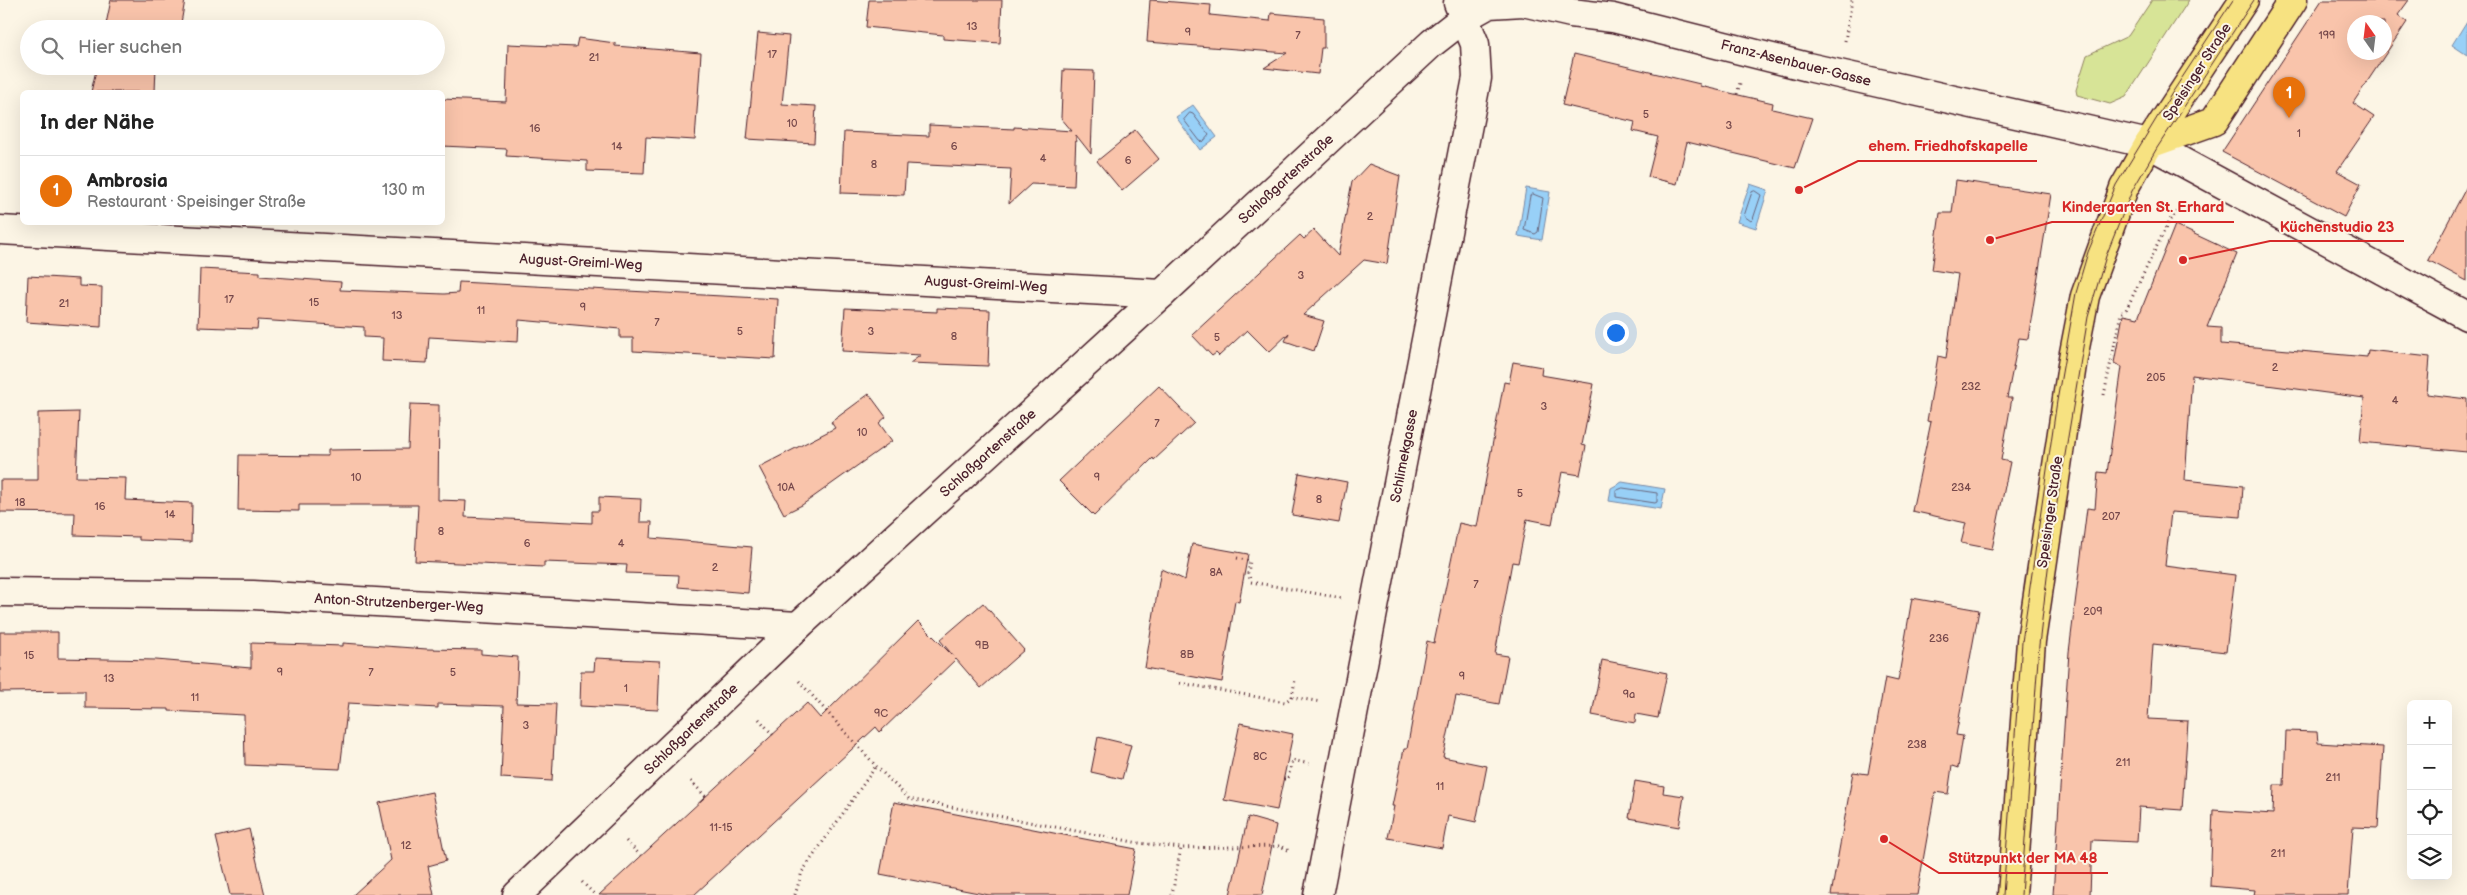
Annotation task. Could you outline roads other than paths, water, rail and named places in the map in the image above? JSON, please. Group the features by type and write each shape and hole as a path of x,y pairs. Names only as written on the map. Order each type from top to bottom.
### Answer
{"main road":[{"name":"Speisinger Straße","path":"2012,895 2031,641 2073,358 2085,296 2096,261 2124,188 2149,144 2244,0"},
{"name":"Speisinger Straße","path":"2149,144 2214,121 2293,0"}],"street":[{"name":"Franz-Asenbauer-Gasse","path":"1461,9 1505,2 1523,2 1571,13 1613,18 1808,67 2149,144 2467,316"},
{"name":"Schloßgartenstraße","path":"518,895 798,626 1162,294 1432,43 1461,9"},
{"name":"Schlimekgasse","path":"1318,895 1477,78 1476,44 1461,9"},
{"name":"August-Greiml-Weg","path":"0,230 1162,294"},
{"name":"Anton-Strutzenberger-Weg","path":"0,592 253,595 798,626"}],"water":[{"path":"2467,21 2467,55 2452,45"},
{"path":"1193,105 1217,137 1200,150 1176,117"},
{"path":"1750,184 1768,190 1756,228 1737,222"},
{"path":"1526,188 1550,192 1542,240 1518,236"},
{"path":"1622,482 1665,489 1661,509 1609,501 1611,488"}],"tram line":[{"path":"2003,895 2022,642 2057,401 2076,293 2088,252 2116,185 2172,93 2233,0"},
{"path":"2021,895 2039,645 2053,527 2088,317 2106,256 2132,191 2157,148 2254,0"}],"place":[{"name":"Ambrosia","path":"2289,118"},
{"name":"ehem. Friedhofskapelle","path":"1799,190"},
{"name":"Kindergarten St. Erhard","path":"1990,240"},
{"name":"Küchenstudio 23","path":"2183,260"},
{"name":"Stützpunkt der MA 48","path":"1884,839"}]}
